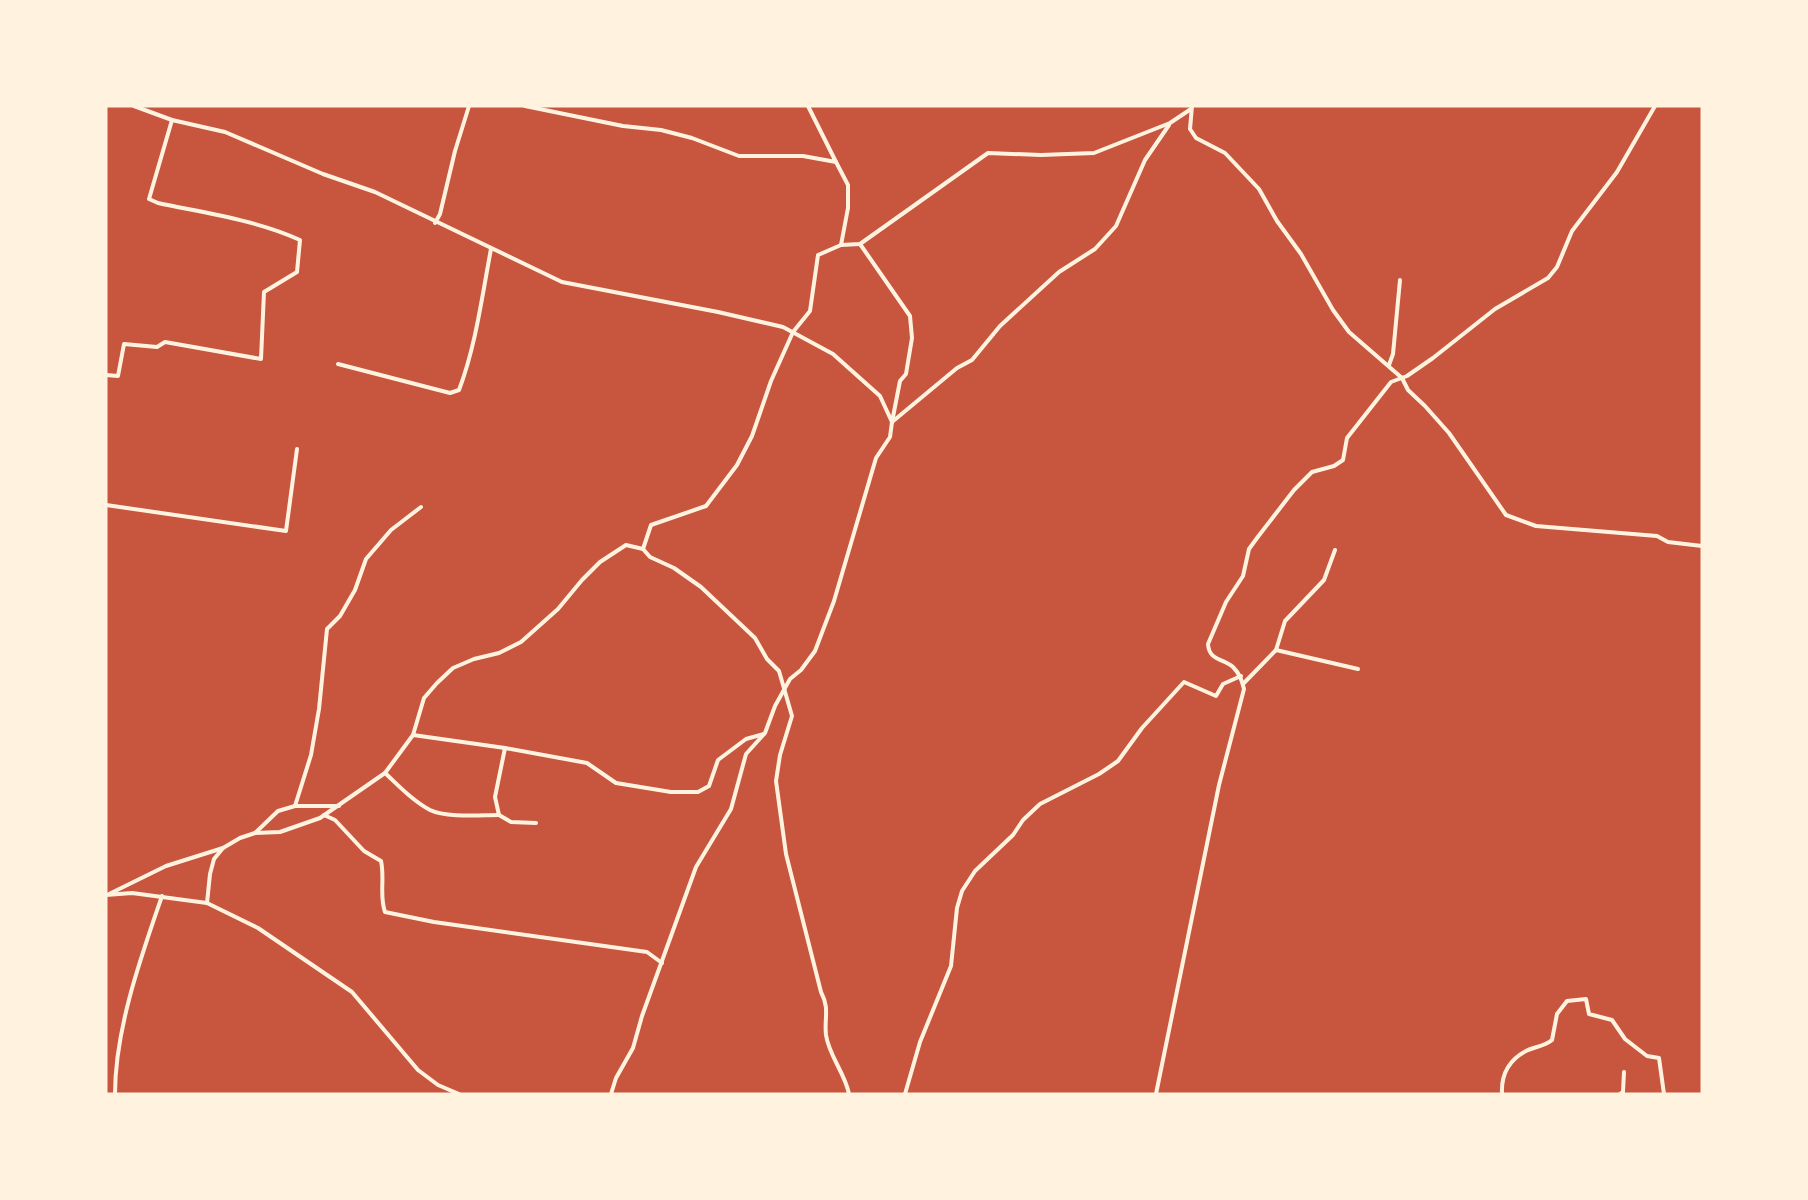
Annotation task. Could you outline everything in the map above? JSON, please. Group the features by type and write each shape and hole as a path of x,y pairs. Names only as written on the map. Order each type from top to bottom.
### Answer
{"street":[{"path":"134,106 172,120 225,132 323,174 375,192 435,223 562,282 718,312 783,327 834,354 880,396 892,422"},
{"path":"435,223 440,214 461,127 469,106"},
{"path":"525,106 623,126 661,130 692,138 740,156 803,156 836,162"},
{"path":"808,106 848,185 848,208 842,245"},
{"path":"1156,1094 1218,785 1244,689 1241,676 1232,666 1213,658 1208,651 1208,644 1226,602 1243,576 1249,549 1294,490 1312,472 1334,466 1343,460 1347,438 1391,382 1402,378 1433,358 1488,313 1548,278 1557,267 1572,231 1617,172 1655,106"},
{"path":"1193,107 1190,129 1196,138 1225,153 1259,189 1277,221 1301,254 1333,310 1349,332 1390,365 1402,378 1408,390 1449,433 1506,515 1536,526 1657,536 1668,542 1702,546"},
{"path":"643,549 651,525 706,506 736,465 752,436 771,381 793,332 810,311 818,255 842,245 860,244 988,153 1041,155 1094,153 1170,123 1193,107"},
{"path":"106,375 118,376 124,344 157,347 165,342 261,359 264,292 297,272 300,240 284,233 232,218 158,203 149,199 172,120"},
{"path":"892,422 957,368 972,360 1000,326 1059,272 1095,249 1116,226 1145,160 1170,123"},
{"path":"611,1094 616,1078 633,1048 642,1016 696,866 731,809 746,754 765,733 775,706 790,680 801,670 815,651 834,601 876,458 890,437 900,381 906,374 912,338 910,316 860,244"},
{"path":"338,364 450,393 459,390 476,328 491,248"},
{"path":"1390,365 1393,354 1400,280"},
{"path":"106,505 286,531 297,449"},
{"path":"295,806 311,755 320,709 327,629 340,616 355,590 366,559 391,530 421,507"},
{"path":"107,895 166,866 224,848 240,838 255,833 280,832 324,816 385,773 413,735 424,698 453,668 474,659 499,653 521,642 558,609 582,580 614,552 626,545 643,549 650,557 674,568 723,605 755,638 767,659 779,671 792,716 780,755 776,781 786,854 821,992 827,1003 826,1034 831,1054 850,1094"},
{"path":"1243,684 1276,650 1285,621 1324,580 1335,550"},
{"path":"1276,650 1358,669"},
{"path":"905,1094 920,1042 951,966 957,908 962,891 975,870 1013,835 1023,820 1040,804 1099,774 1118,761 1142,728 1184,682 1216,696 1223,684 1241,676"},
{"path":"413,735 505,748 587,763 616,783 671,792 698,792 709,786 718,760 746,739 765,733"},
{"path":"499,815 495,797 505,748"},
{"path":"385,773 414,800 432,811 456,815 499,815 511,822 536,823"},
{"path":"255,833 278,811 295,806 338,806"},
{"path":"324,816 335,820 364,851 380,861 383,872 382,903 385,912 434,922 648,952 662,963"},
{"path":"207,903 214,859 224,848"},
{"path":"107,895 132,893 207,903 258,928 352,992 418,1070 438,1085 458,1094"},
{"path":"114,1094 123,1032 142,953 162,896"},
{"path":"1502,1094 1501,1079 1513,1061 1525,1052 1549,1042 1553,1036 1557,1014 1567,1001 1586,999 1589,1014 1612,1020 1625,1039 1647,1056 1660,1058 1664,1094"},
{"path":"1620,1094 1623,1092 1624,1072"}]}
